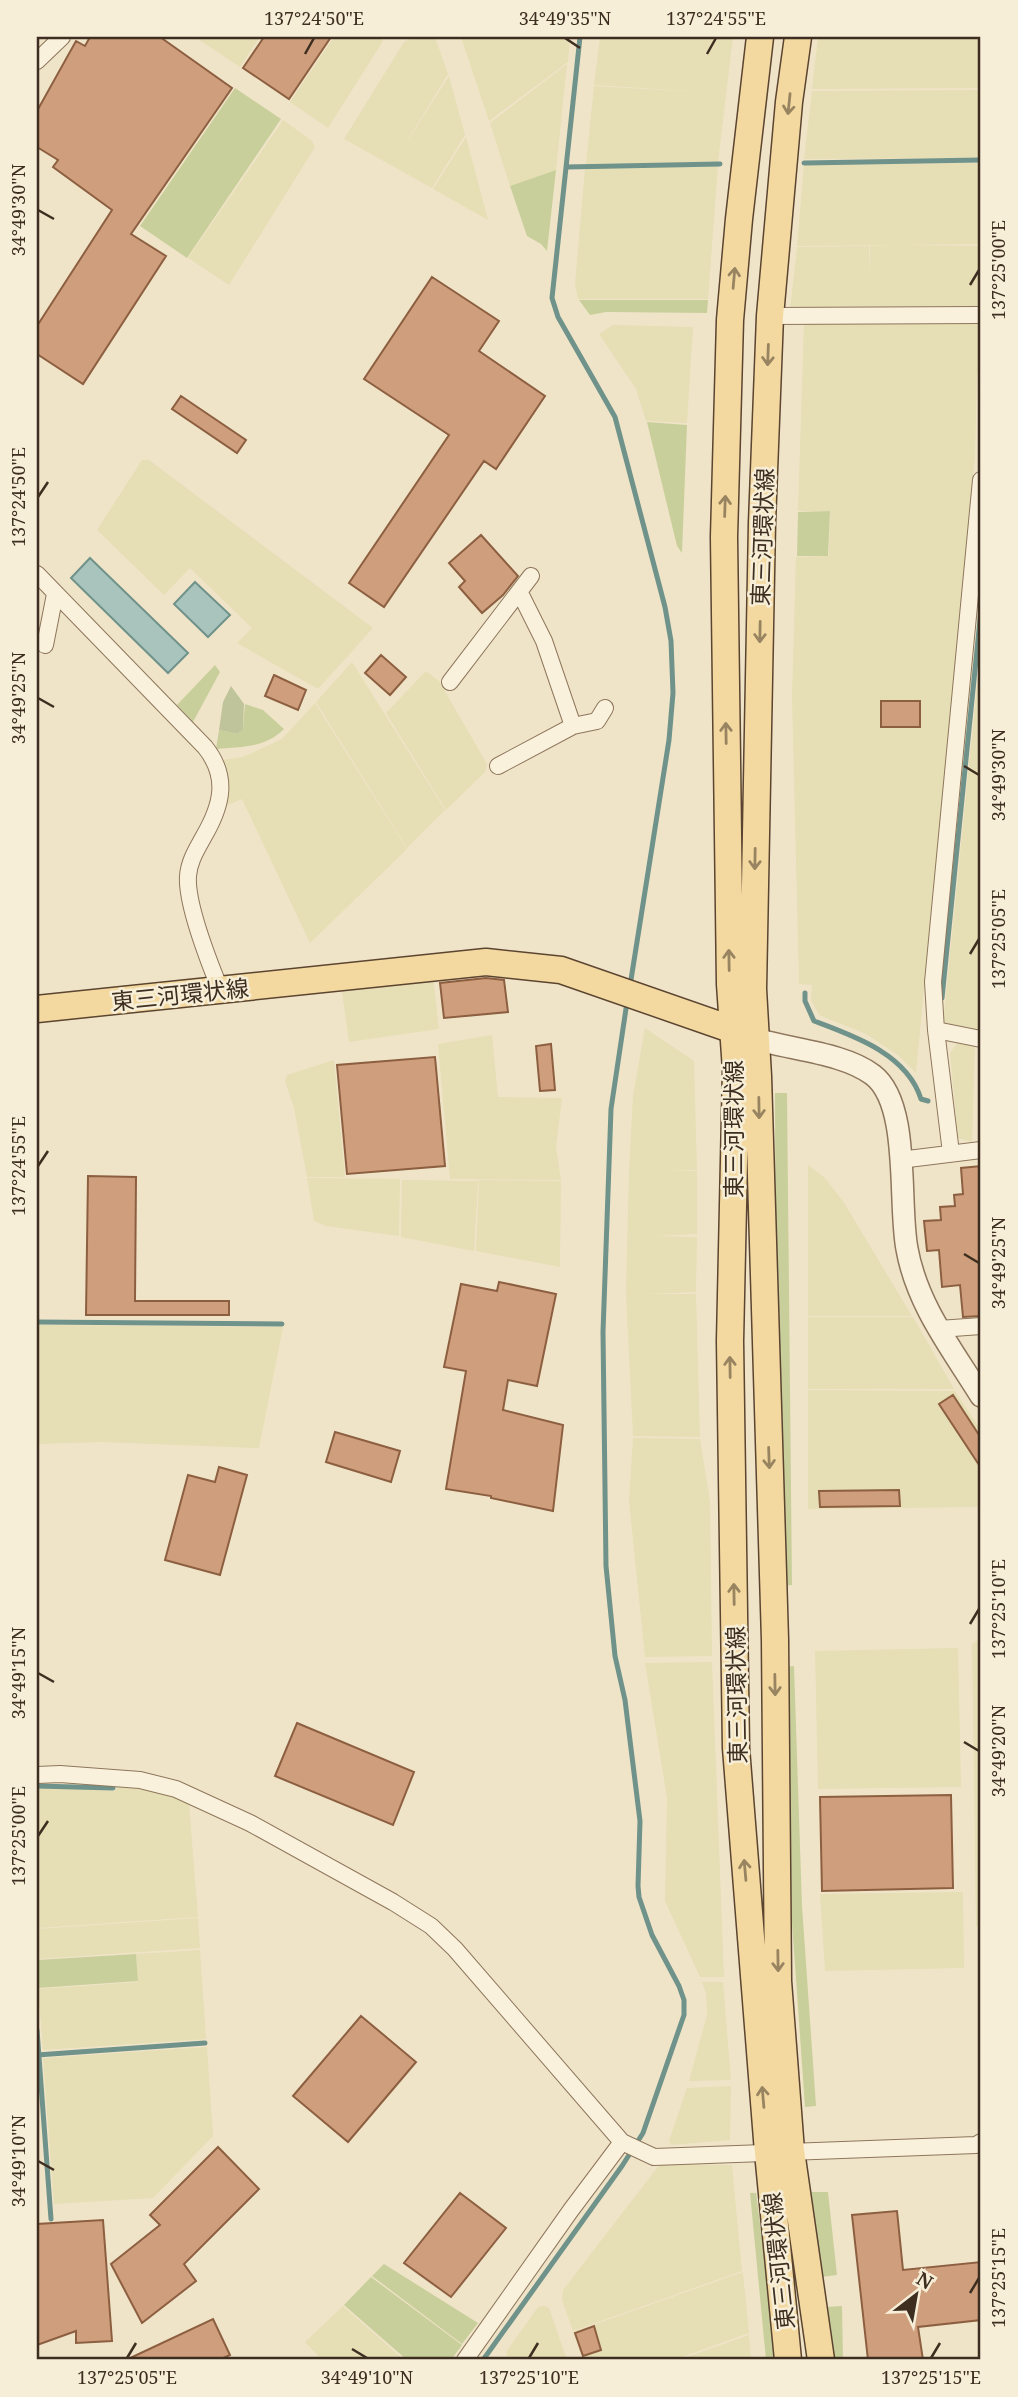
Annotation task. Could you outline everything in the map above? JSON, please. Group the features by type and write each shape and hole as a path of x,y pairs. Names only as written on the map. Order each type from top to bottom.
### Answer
{"main road":[{"name":"東三河環状線","path":"760,37 730,320 724,510 726,817 744,1034 775,1640 779,2152 788,2360"},
{"name":"東三河環状線","path":"798,37 789,102 770,316 762,523 753,975 736,1070 730,1341 736,1748 779,2152 821,2360"},
{"name":"東三河環状線","path":"37,1009 486,962 561,970 744,1034"}],"street":[{"path":"37,61 60,37"},
{"path":"770,316 981,315"},
{"path":"951,1153 933,982 981,480"},
{"path":"37,574 216,761 220,773 220,797 212,823 192,857 188,876 191,899 220,989"},
{"path":"450,682 531,576"},
{"path":"520,593 544,641 573,726"},
{"path":"45,645 55,594"},
{"path":"498,766 573,726 597,721 605,708"},
{"path":"936,1030 981,1039"},
{"path":"744,1034 786,1048 840,1058 873,1074 887,1089 898,1129 904,1234 912,1270 927,1309 981,1396"},
{"path":"900,1160 981,1150"},
{"path":"939,1329 981,1325"},
{"path":"37,1775 72,1774 140,1780 176,1789 250,1823 393,1902 430,1926 455,1949 622,2142 642,2153 654,2157 976,2145 981,2142"},
{"path":"465,2360 570,2210 622,2142"}],"shaded area":[{"path":"195,37 260,37 240,67"},
{"path":"334,37 381,37 383,41 328,128 290,102"},
{"path":"414,37 435,37 448,74 398,156 449,76 465,135 432,188 344,139 404,42"},
{"path":"461,37 570,37 568,62 489,121"},
{"path":"600,37 733,37 718,162 586,164 594,86 717,93 594,85"},
{"path":"818,37 981,37 981,88 812,89"},
{"path":"567,64 556,170 510,186 490,123"},
{"path":"981,90 981,158 804,159 812,91"},
{"path":"283,120 312,141 315,147 229,285 188,258"},
{"path":"466,137 488,220 433,189"},
{"path":"981,163 981,244 899,245 981,246 981,308 790,310 797,247 869,246 870,280 870,246 898,245 797,246 804,164"},
{"path":"718,166 708,299 578,299 575,284 585,168"},
{"path":"981,322 975,457 916,1073 898,1055 866,1034 819,1015 811,1000 812,985 799,984 792,696 796,557 829,556 830,511 798,511 804,323"},
{"path":"613,325 693,327 687,423 646,421 636,389 599,334"},
{"path":"142,460 149,460 373,628 318,689 237,643 252,628 190,568 164,595 97,530"},
{"path":"981,645 981,1031 943,1024"},
{"path":"352,662 445,810 407,848 316,702"},
{"path":"426,671 439,681 487,764 485,772 446,810 386,713"},
{"path":"315,703 407,849 310,943 242,799 223,807 228,777 222,760 243,757 282,739"},
{"path":"433,975 439,1029 349,1042 341,986"},
{"path":"645,1028 694,1061 697,1170 664,1171 697,1171 697,1234 654,1236 697,1237 696,1292 646,1294 696,1294 700,1437 633,1436 626,1294 629,1171 633,1096"},
{"path":"492,1035 498,1097 562,1098 556,1147 561,1180 450,1179 438,1044"},
{"path":"958,1042 975,1044 972,1142 958,1138 950,1053"},
{"path":"334,1060 345,1177 307,1177 294,1108 285,1081 287,1075"},
{"path":"808,1165 824,1177 843,1201 912,1316 808,1316"},
{"path":"307,1178 400,1179 399,1236 326,1226 314,1221"},
{"path":"402,1180 478,1181 474,1251 401,1237"},
{"path":"479,1180 561,1181 560,1267 476,1251"},
{"path":"808,1317 913,1317 954,1389 808,1389"},
{"path":"37,1325 283,1327 259,1448 102,1442 37,1444"},
{"path":"808,1390 955,1391 981,1430 981,1507 808,1509"},
{"path":"633,1438 700,1439 710,1501 712,1656 645,1657 629,1501"},
{"path":"981,1638 981,1924 976,1927 972,1644"},
{"path":"958,1648 961,1787 818,1789 815,1651"},
{"path":"712,1662 724,1977 700,1977 665,1901 667,1798 645,1663"},
{"path":"116,1784 139,1787 185,1799 189,1803 198,1917 37,1928 37,1788 115,1791"},
{"path":"963,1892 964,1968 825,1971 820,1894"},
{"path":"198,1918 200,1948 37,1959 37,1929"},
{"path":"200,1950 206,2039 43,2050 38,1989 138,1982 136,1954"},
{"path":"702,1982 723,1982 731,2080 689,2081 707,2015 706,1993"},
{"path":"207,2047 213,2136 153,2198 54,2204 43,2058"},
{"path":"731,2086 730,2140 671,2145 669,2141 687,2088"},
{"path":"660,2164 732,2165 742,2271 573,2331 562,2300 563,2290"},
{"path":"743,2272 749,2333 674,2360 583,2360 573,2332"},
{"path":"343,2306 404,2360 322,2360 305,2342"},
{"path":"538,2307 549,2308 567,2360 509,2360 506,2352"},
{"path":"749,2335 751,2360 678,2360"}],"green space":[{"path":"235,88 281,119 187,258 140,226"},
{"path":"556,170 547,251 527,236 510,186"},
{"path":"579,300 708,300 707,313 606,312 590,315"},
{"path":"647,422 687,425 682,553 677,546"},
{"path":"830,511 828,556 797,556 798,512"},
{"path":"215,665 220,672 193,722 177,705"},
{"path":"231,686 244,704 243,730 237,734 219,730 223,702"},
{"path":"245,704 263,710 284,729 261,743 216,749 219,730 237,734 243,730"},
{"path":"775,1093 787,1093 792,1585 781,1586 776,1368"},
{"path":"794,1666 802,1906 816,2106 805,2107 791,1908 783,1667"},
{"path":"136,1954 138,1981 38,1988 37,1960"},
{"path":"811,2192 828,2192 837,2275 821,2277"},
{"path":"750,2193 756,2193 778,2360 766,2360"},
{"path":"384,2264 478,2323 462,2344 372,2276"},
{"path":"371,2277 462,2345 451,2360 407,2360 344,2305"},
{"path":"842,2306 843,2360 832,2360 825,2307"}],"water":[{"path":"90,558 188,653 168,673 71,578"},
{"path":"195,582 230,615 208,637 174,604"}],"building":[{"path":"90,37 160,37 232,88 131,234 166,256 83,384 37,354 37,326 112,210 53,167 58,160 37,147 37,111 76,41 85,46"},
{"path":"264,37 331,37 289,99 243,68"},
{"path":"432,277 499,321 479,351 545,396 496,469 484,461 384,607 349,583 449,435 364,379"},
{"path":"181,396 246,440 237,453 172,409"},
{"path":"481,535 518,576 503,595 482,613 459,587 465,581 449,563"},
{"path":"381,655 406,677 390,695 365,673"},
{"path":"274,675 306,690 298,710 265,696"},
{"path":"881,701 920,701 920,727 881,727"},
{"path":"486,978 504,980 508,1012 444,1018 440,983"},
{"path":"551,1044 555,1090 540,1091 536,1046"},
{"path":"435,1057 445,1166 347,1174 337,1065"},
{"path":"981,1166 981,1316 963,1317 960,1285 942,1287 939,1250 927,1251 924,1221 941,1220 940,1207 955,1206 954,1195 963,1194 961,1168"},
{"path":"88,1176 136,1177 135,1301 229,1301 229,1315 86,1315"},
{"path":"499,1282 556,1294 537,1386 508,1380 503,1410 563,1425 553,1511 491,1496 446,1489 466,1371 444,1367 461,1284 497,1291"},
{"path":"953,1395 981,1438 981,1468 939,1404"},
{"path":"335,1432 400,1451 391,1482 326,1462"},
{"path":"219,1467 247,1475 220,1575 165,1560 188,1475 215,1482"},
{"path":"899,1490 900,1506 820,1507 819,1491"},
{"path":"297,1723 414,1772 393,1825 275,1776"},
{"path":"951,1795 953,1888 822,1891 820,1797"},
{"path":"361,2016 416,2062 348,2142 293,2096"},
{"path":"218,2147 259,2189 184,2264 196,2281 142,2323 111,2264 160,2225 150,2215"},
{"path":"460,2193 506,2228 451,2297 404,2263"},
{"path":"897,2211 903,2270 981,2262 981,2320 918,2327 923,2360 868,2360 852,2215"},
{"path":"103,2220 112,2341 76,2343 76,2331 37,2345 37,2224"},
{"path":"213,2319 230,2355 219,2360 126,2360"},
{"path":"594,2326 601,2350 583,2356 575,2333"}],"waterway":[{"path":"580,37 552,298 558,317 615,417 665,607 671,641 673,693 669,740 630,986"},
{"path":"804,163 981,160"},
{"path":"566,167 720,164"},
{"path":"942,998 981,610"},
{"path":"805,993 805,1001 814,1021 862,1040 892,1058 914,1083 921,1099 928,1101"},
{"path":"483,2360 643,2133 684,2015 684,2000 679,1986 652,1935 639,1897 640,1821 625,1700 615,1656 606,1566 603,1332 611,1109 627,1002"},
{"path":"37,1322 282,1324"},
{"path":"37,1786 113,1788"},
{"path":"37,2030 51,2219"},
{"path":"37,2055 205,2043"}]}
